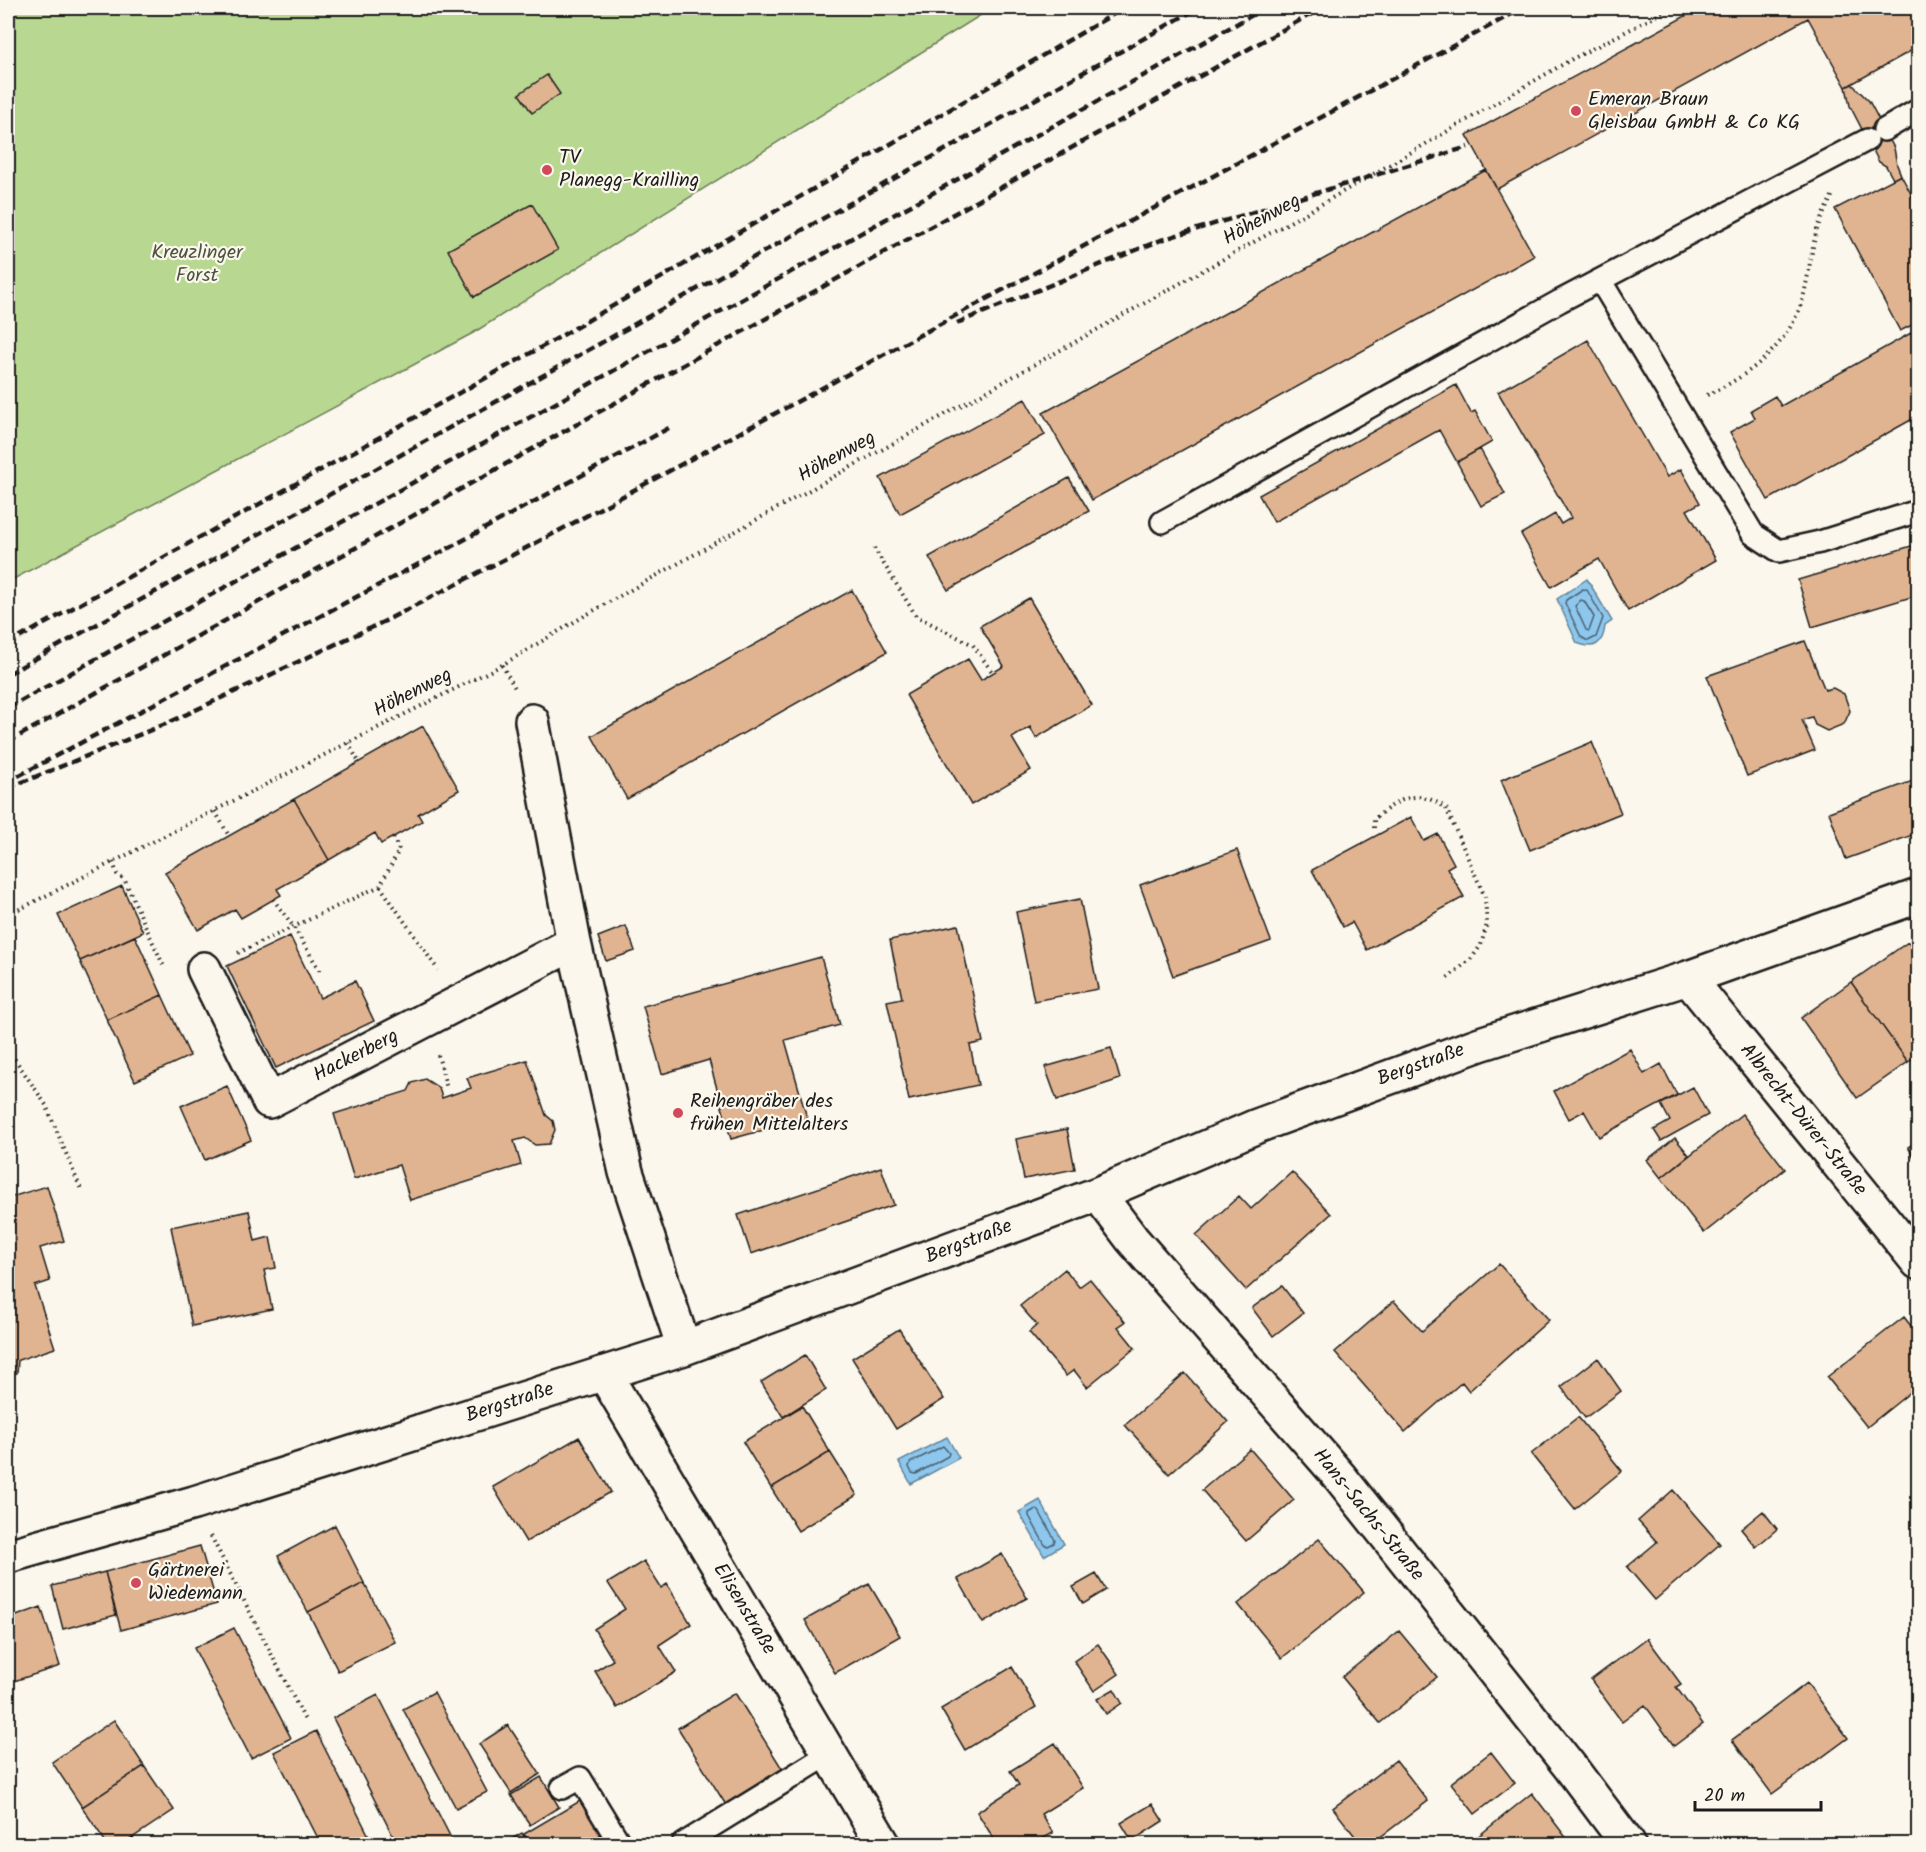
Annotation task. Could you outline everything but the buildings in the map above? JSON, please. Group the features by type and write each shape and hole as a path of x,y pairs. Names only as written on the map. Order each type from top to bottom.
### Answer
{"street":[{"path":"532,721 574,943 626,1172 684,1348"},
{"name":"Bergstraße","path":"8,1556 194,1503 684,1348 1098,1194 1257,1126 1480,1044 1688,978 1918,896"},
{"name":"Hackerberg","path":"204,969 269,1101 574,943"},
{"name":"Albrecht-Dürer-Straße","path":"1688,978 1918,1262"},
{"name":"Hans-Sachs-Straße","path":"1098,1194 1132,1239 1340,1477 1564,1759 1628,1845"},
{"name":"Elisenstraße","path":"604,1373 883,1845"}],"lane":[{"path":"1162,522 1600,280 1836,158 1918,110"},
{"path":"1600,280 1753,534 1779,551 1820,542 1918,512"},
{"path":"683,1845 829,1754"},
{"path":"562,1788 580,1778 620,1845"}],"path":[{"name":"Höhenweg","path":"8,915 502,665 584,616 1306,213 1574,58 1672,8"},
{"path":"1678,409 1726,387 1763,362 1792,322 1803,296 1818,227 1835,188 1846,173 1836,158"},
{"path":"874,548 916,616 973,645 993,673"},
{"path":"348,743 358,762"},
{"path":"1374,828 1374,819 1406,798 1419,796 1435,801 1446,808 1485,897 1487,924 1481,945 1472,958 1463,963 1445,980"},
{"path":"215,811 229,836"},
{"path":"113,862 117,874 125,881 166,970 176,964 204,969 380,886 399,850 393,837"},
{"path":"380,886 460,1002"},
{"path":"273,899 293,926 320,971"},
{"path":"8,1049 46,1105 82,1192"},
{"path":"194,1503 305,1720"}],"green space":[{"name":"Kreuzlinger Forst","path":"8,8 992,8 473,333 8,582"}],"water":[{"path":"1587,579 1612,621 1605,626 1600,642 1593,646 1577,643 1557,599"},
{"path":"947,1437 959,1458 911,1484 899,1462"},
{"path":"1040,1500 1064,1544 1044,1556 1019,1512"}],"railway":[{"path":"8,644 556,339 1124,8"},
{"path":"8,674 1198,8"},
{"path":"8,708 1265,8"},
{"path":"8,742 1322,8"},
{"path":"8,788 168,723 385,621 551,535 1523,8"},
{"path":"957,323 1161,240 1468,147"},
{"path":"18,776 447,549 669,428"}],"place":[{"name":"Emeran Braun Gleisbau GmbH & Co KG","path":"1576,111"},
{"name":"TV Planegg-Krailling","path":"547,170"},
{"name":"Reihengräber des frühen Mittelalters","path":"678,1113"},
{"name":"Gärtnerei Wiedemann","path":"136,1583"}]}
